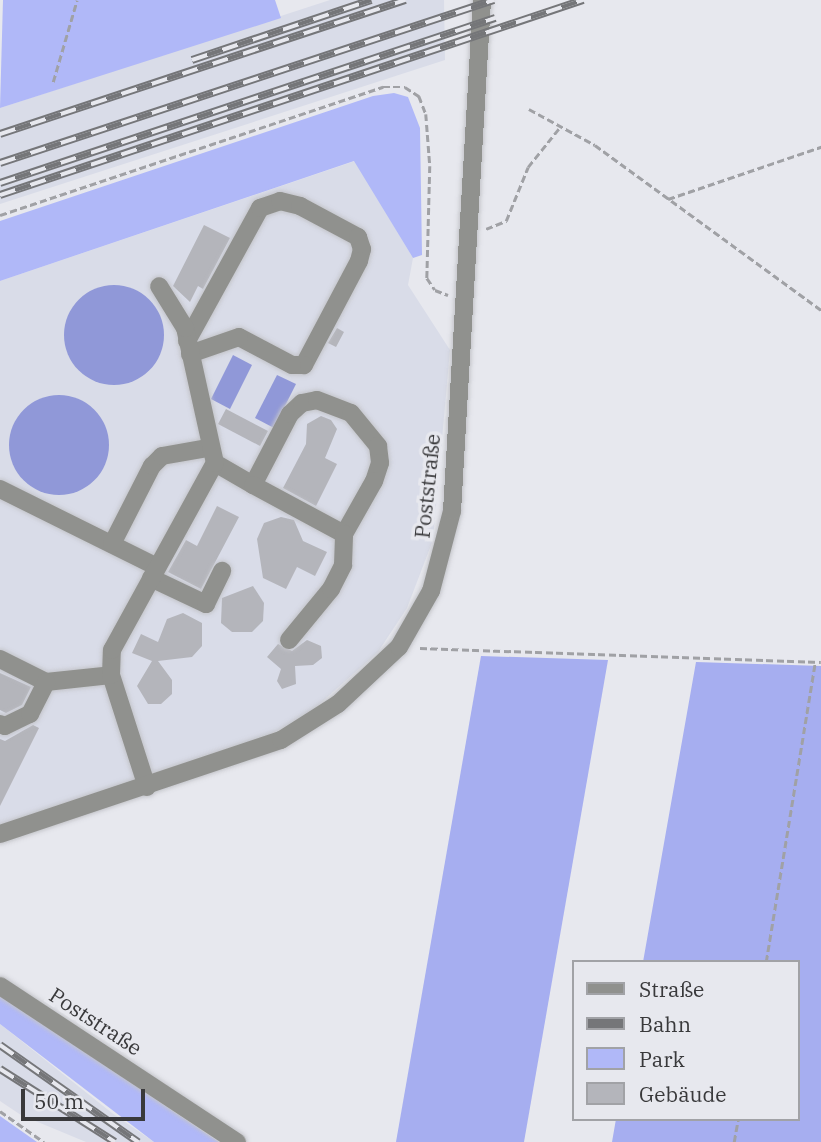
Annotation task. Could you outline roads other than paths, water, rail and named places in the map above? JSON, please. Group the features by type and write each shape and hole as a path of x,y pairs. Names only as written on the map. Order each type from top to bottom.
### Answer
{"street":[{"name":"Poststraße","path":"0,834 281,740 317,720 366,681 399,647 431,591 452,511 482,0"},
{"path":"279,201 300,206 358,237 362,249 359,261 304,365 292,365 239,337 189,347 260,208 279,201"},
{"path":"147,787 111,675 112,650 212,456 189,347 175,308 159,286"},
{"path":"253,485 290,414 302,403 333,403 366,427 378,446 380,463 344,534 343,565 331,589 289,640"},
{"path":"112,544 152,466 162,456 212,456 253,485 344,534"},
{"path":"0,489 112,544 206,604 222,571"},
{"path":"0,659 46,682 111,675"},
{"path":"0,724 5,726 30,714 46,682"},
{"name":"Poststraße","path":"0,986 237,1142"}],"railway":[{"path":"192,60 371,0"},
{"path":"0,134 405,0"},
{"path":"0,163 494,0"},
{"path":"0,195 583,0"},
{"path":"0,183 495,18"},
{"path":"0,1045 138,1142"},
{"path":"0,1069 115,1142"}]}
